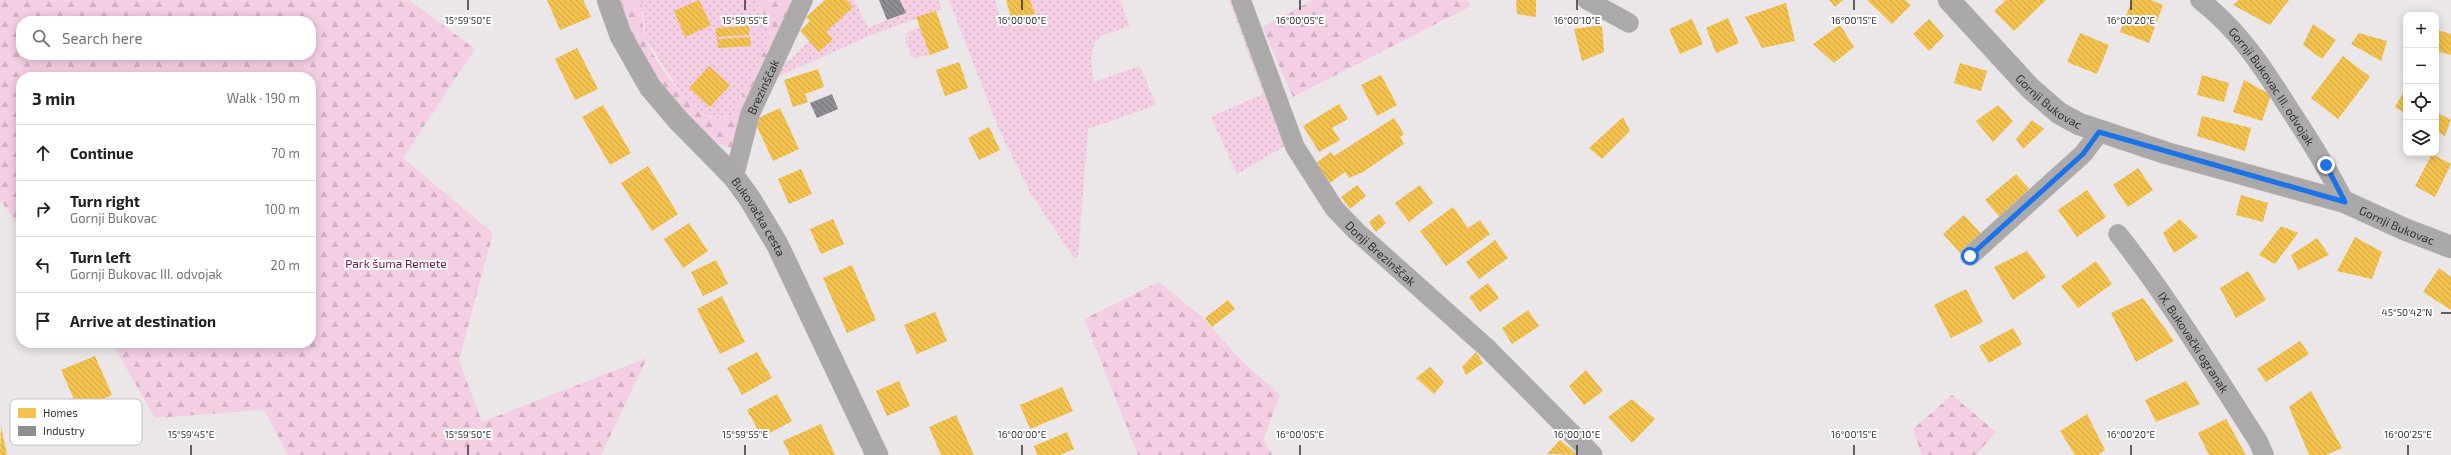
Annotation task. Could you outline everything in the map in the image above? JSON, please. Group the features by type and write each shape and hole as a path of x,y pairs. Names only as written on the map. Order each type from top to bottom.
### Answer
{"street":[{"name":"Bukovačka cesta","path":"608,0 621,36 650,87 678,120 734,177 750,199 777,244 877,455"},
{"name":"Brezinščak","path":"734,177 750,114 803,0"},
{"name":"Donji Brezinščak","path":"1241,0 1295,147 1334,208 1356,231 1487,348 1593,455"},
{"path":"1587,0 1629,23"},
{"name":"Gornji Bukovac","path":"1949,0 2045,102 2072,120 2099,132 2345,202 2404,229 2451,247"},
{"name":"Gornji Bukovac III. odvojak","path":"2200,0 2222,18 2259,60 2326,165 2345,202"},
{"path":"1970,256 2083,154 2099,132"},
{"name":"IX. Bukovački ogranak","path":"2118,234 2146,269 2202,353 2258,441 2264,455"}],"green space":[{"name":"Park šuma Remete","path":"0,0 409,0 475,49 403,158 493,233 459,360 482,422 647,358 601,455 288,455 264,410 155,418 115,348 316,348 316,72 16,72 16,221 0,200"},
{"path":"617,0 641,0 642,20 646,40 665,73 696,108 706,115 717,119 733,115 766,47 768,21 754,0 796,0 734,148 729,148 717,142 675,102 652,71 642,54 624,19"},
{"path":"641,0 754,0 768,21 766,47 733,115 716,119 697,110 681,93 646,39"},
{"path":"846,0 854,0 868,28 905,13 900,0 938,0 942,9 871,35 773,79 782,63 791,59 809,41 832,39 826,32"},
{"path":"949,0 995,0 1002,24 1035,14 1030,0 1120,0 1130,26 1103,35 1094,43 1091,59 1094,82 1140,66 1156,105 1088,129 1078,257 1074,258 1030,192 998,127"},
{"path":"1229,0 1235,0 1285,146 1237,174 1211,117 1263,94"},
{"path":"1313,0 1467,0 1471,6 1293,97 1262,27"},
{"path":"920,27 930,55 915,58 911,56 905,38 908,32"},
{"path":"1159,282 1202,317 1244,363 1280,395 1263,441 1273,455 1138,455 1084,319"},
{"path":"1952,395 1996,432 1976,455 1922,455 1913,429"}],"building: Homes":[{"path":"547,0 583,0 591,17 560,30"},
{"path":"699,0 711,25 685,37 674,11"},
{"path":"825,0 846,0 853,7 826,32 833,39 819,52 800,31 810,21 806,17"},
{"path":"1006,0 1030,0 1035,14 1012,21"},
{"path":"1516,0 1536,0 1536,17 1517,14"},
{"path":"1829,0 1843,0 1835,7"},
{"path":"1867,0 1905,0 1911,5 1892,24"},
{"path":"2006,0 2046,0 2014,31 1994,11"},
{"path":"2132,0 2151,0 2163,5 2149,43 2120,32"},
{"path":"2239,0 2289,0 2270,25 2233,5"},
{"path":"1786,3 1795,41 1762,48 1745,17"},
{"path":"936,11 949,48 930,55 916,17"},
{"path":"1728,18 1739,43 1716,53 1706,28"},
{"path":"1692,19 1703,44 1680,54 1669,29"},
{"path":"1929,19 1944,36 1929,51 1913,34"},
{"path":"2313,24 2336,40 2322,59 2303,45"},
{"path":"1602,25 1604,52 1582,61 1574,29"},
{"path":"1840,25 1854,47 1834,63 1813,44"},
{"path":"749,26 749,35 716,37 716,28"},
{"path":"2439,31 2451,34 2451,55 2439,52"},
{"path":"2080,33 2109,45 2097,74 2067,62"},
{"path":"2359,33 2387,41 2381,61 2351,44"},
{"path":"750,37 751,46 718,48 717,39"},
{"path":"577,48 598,89 575,100 555,59"},
{"path":"2343,56 2370,77 2338,119 2311,98"},
{"path":"959,62 968,88 945,96 936,70"},
{"path":"1960,63 1987,71 1981,91 1954,83"},
{"path":"709,66 730,85 710,107 689,88"},
{"path":"818,69 824,87 805,94 808,102 793,107 784,80"},
{"path":"1381,75 1397,105 1377,116 1361,85"},
{"path":"2202,75 2229,83 2224,102 2197,95"},
{"path":"2244,80 2271,95 2262,121 2233,112"},
{"path":"2403,93 2403,112 2395,107"},
{"path":"1339,104 1348,119 1332,128 1340,140 1319,152 1303,126"},
{"path":"603,105 631,153 610,165 582,117"},
{"path":"1998,105 2013,121 1993,142 1976,121"},
{"path":"780,108 799,149 773,161 754,120"},
{"path":"2439,114 2451,120 2445,136 2439,133"},
{"path":"2202,116 2251,128 2245,151 2197,136"},
{"path":"1623,117 1630,131 1602,159 1589,148"},
{"path":"1394,118 1404,134 1400,137 1404,144 1363,172 1349,178 1345,172 1330,183 1316,163 1331,152 1334,156"},
{"path":"2032,120 2044,129 2023,149 2016,139"},
{"path":"989,127 1000,150 979,160 968,138"},
{"path":"2431,156 2436,156 2451,164 2435,197 2415,186"},
{"path":"648,166 678,214 652,231 621,183"},
{"path":"2138,168 2153,190 2128,207 2113,185"},
{"path":"801,169 812,194 789,204 778,179"},
{"path":"2016,174 2033,193 2002,220 1985,200"},
{"path":"1357,185 1366,196 1350,209 1341,197"},
{"path":"1420,185 1433,203 1409,222 1395,203"},
{"path":"2087,190 2106,217 2077,237 2058,210"},
{"path":"2241,195 2268,203 2263,222 2236,215"},
{"path":"1453,207 1468,228 1480,220 1490,234 1446,266 1420,231"},
{"path":"1379,214 1386,223 1376,232 1369,222"},
{"path":"1964,215 1982,235 1961,254 1943,234"},
{"path":"833,219 844,244 821,254 810,229"},
{"path":"2180,219 2198,237 2174,253 2163,233"},
{"path":"689,223 708,251 683,268 664,239"},
{"path":"2281,226 2298,233 2275,264 2259,255"},
{"path":"2355,237 2382,252 2372,279 2337,271"},
{"path":"2317,238 2329,255 2298,270 2291,255"},
{"path":"1495,240 1508,258 1479,279 1466,262"},
{"path":"2027,251 2046,277 2013,300 1994,267"},
{"path":"716,260 728,284 703,296 691,272"},
{"path":"2096,261 2112,284 2078,308 2061,286"},
{"path":"852,265 876,320 847,333 823,278"},
{"path":"2439,268 2451,277 2451,310 2423,292"},
{"path":"2248,271 2266,300 2236,318 2220,288"},
{"path":"1488,283 1499,298 1480,312 1469,297"},
{"path":"1966,289 1983,322 1951,338 1934,305"},
{"path":"722,296 745,342 720,354 697,309"},
{"path":"2143,298 2174,341 2136,362 2111,313"},
{"path":"1228,300 1235,309 1212,327 1205,318"},
{"path":"1528,310 1539,326 1512,344 1502,328"},
{"path":"935,312 947,341 917,354 904,325"},
{"path":"2013,328 2022,344 1989,363 1979,346"},
{"path":"2300,341 2309,354 2266,382 2257,369"},
{"path":"757,352 772,378 742,395 727,368"},
{"path":"1476,352 1483,363 1466,375 1462,367"},
{"path":"95,356 112,395 103,399 74,399 61,370"},
{"path":"1430,367 1444,382 1434,394 1416,378"},
{"path":"1586,370 1603,391 1584,405 1569,386"},
{"path":"899,381 910,406 887,416 876,391"},
{"path":"2186,381 2200,404 2156,422 2145,400"},
{"path":"1062,387 1073,411 1030,429 1020,405"},
{"path":"2311,391 2342,448 2326,455 2309,455 2289,407"},
{"path":"777,394 792,421 762,437 747,410"},
{"path":"1632,399 1655,419 1632,443 1608,417"},
{"path":"2087,414 2105,450 2098,455 2075,455 2060,431"},
{"path":"956,415 974,455 941,455 929,427"},
{"path":"2226,419 2246,455 2209,455 2198,433"},
{"path":"821,424 835,455 790,455 783,441"},
{"path":"1,426 7,455 0,455"},
{"path":"1067,432 1074,449 1060,455 1037,455 1034,446"},
{"path":"1560,440 1578,455 1547,454"}],"building: Industry":[{"path":"879,0 900,0 906,13 887,20"},
{"path":"832,94 838,109 817,118 810,103"}],"route":[{"path":"1970,256 1999,228 2083,154 2099,132 2127,142 2345,202 2326,165"}]}
